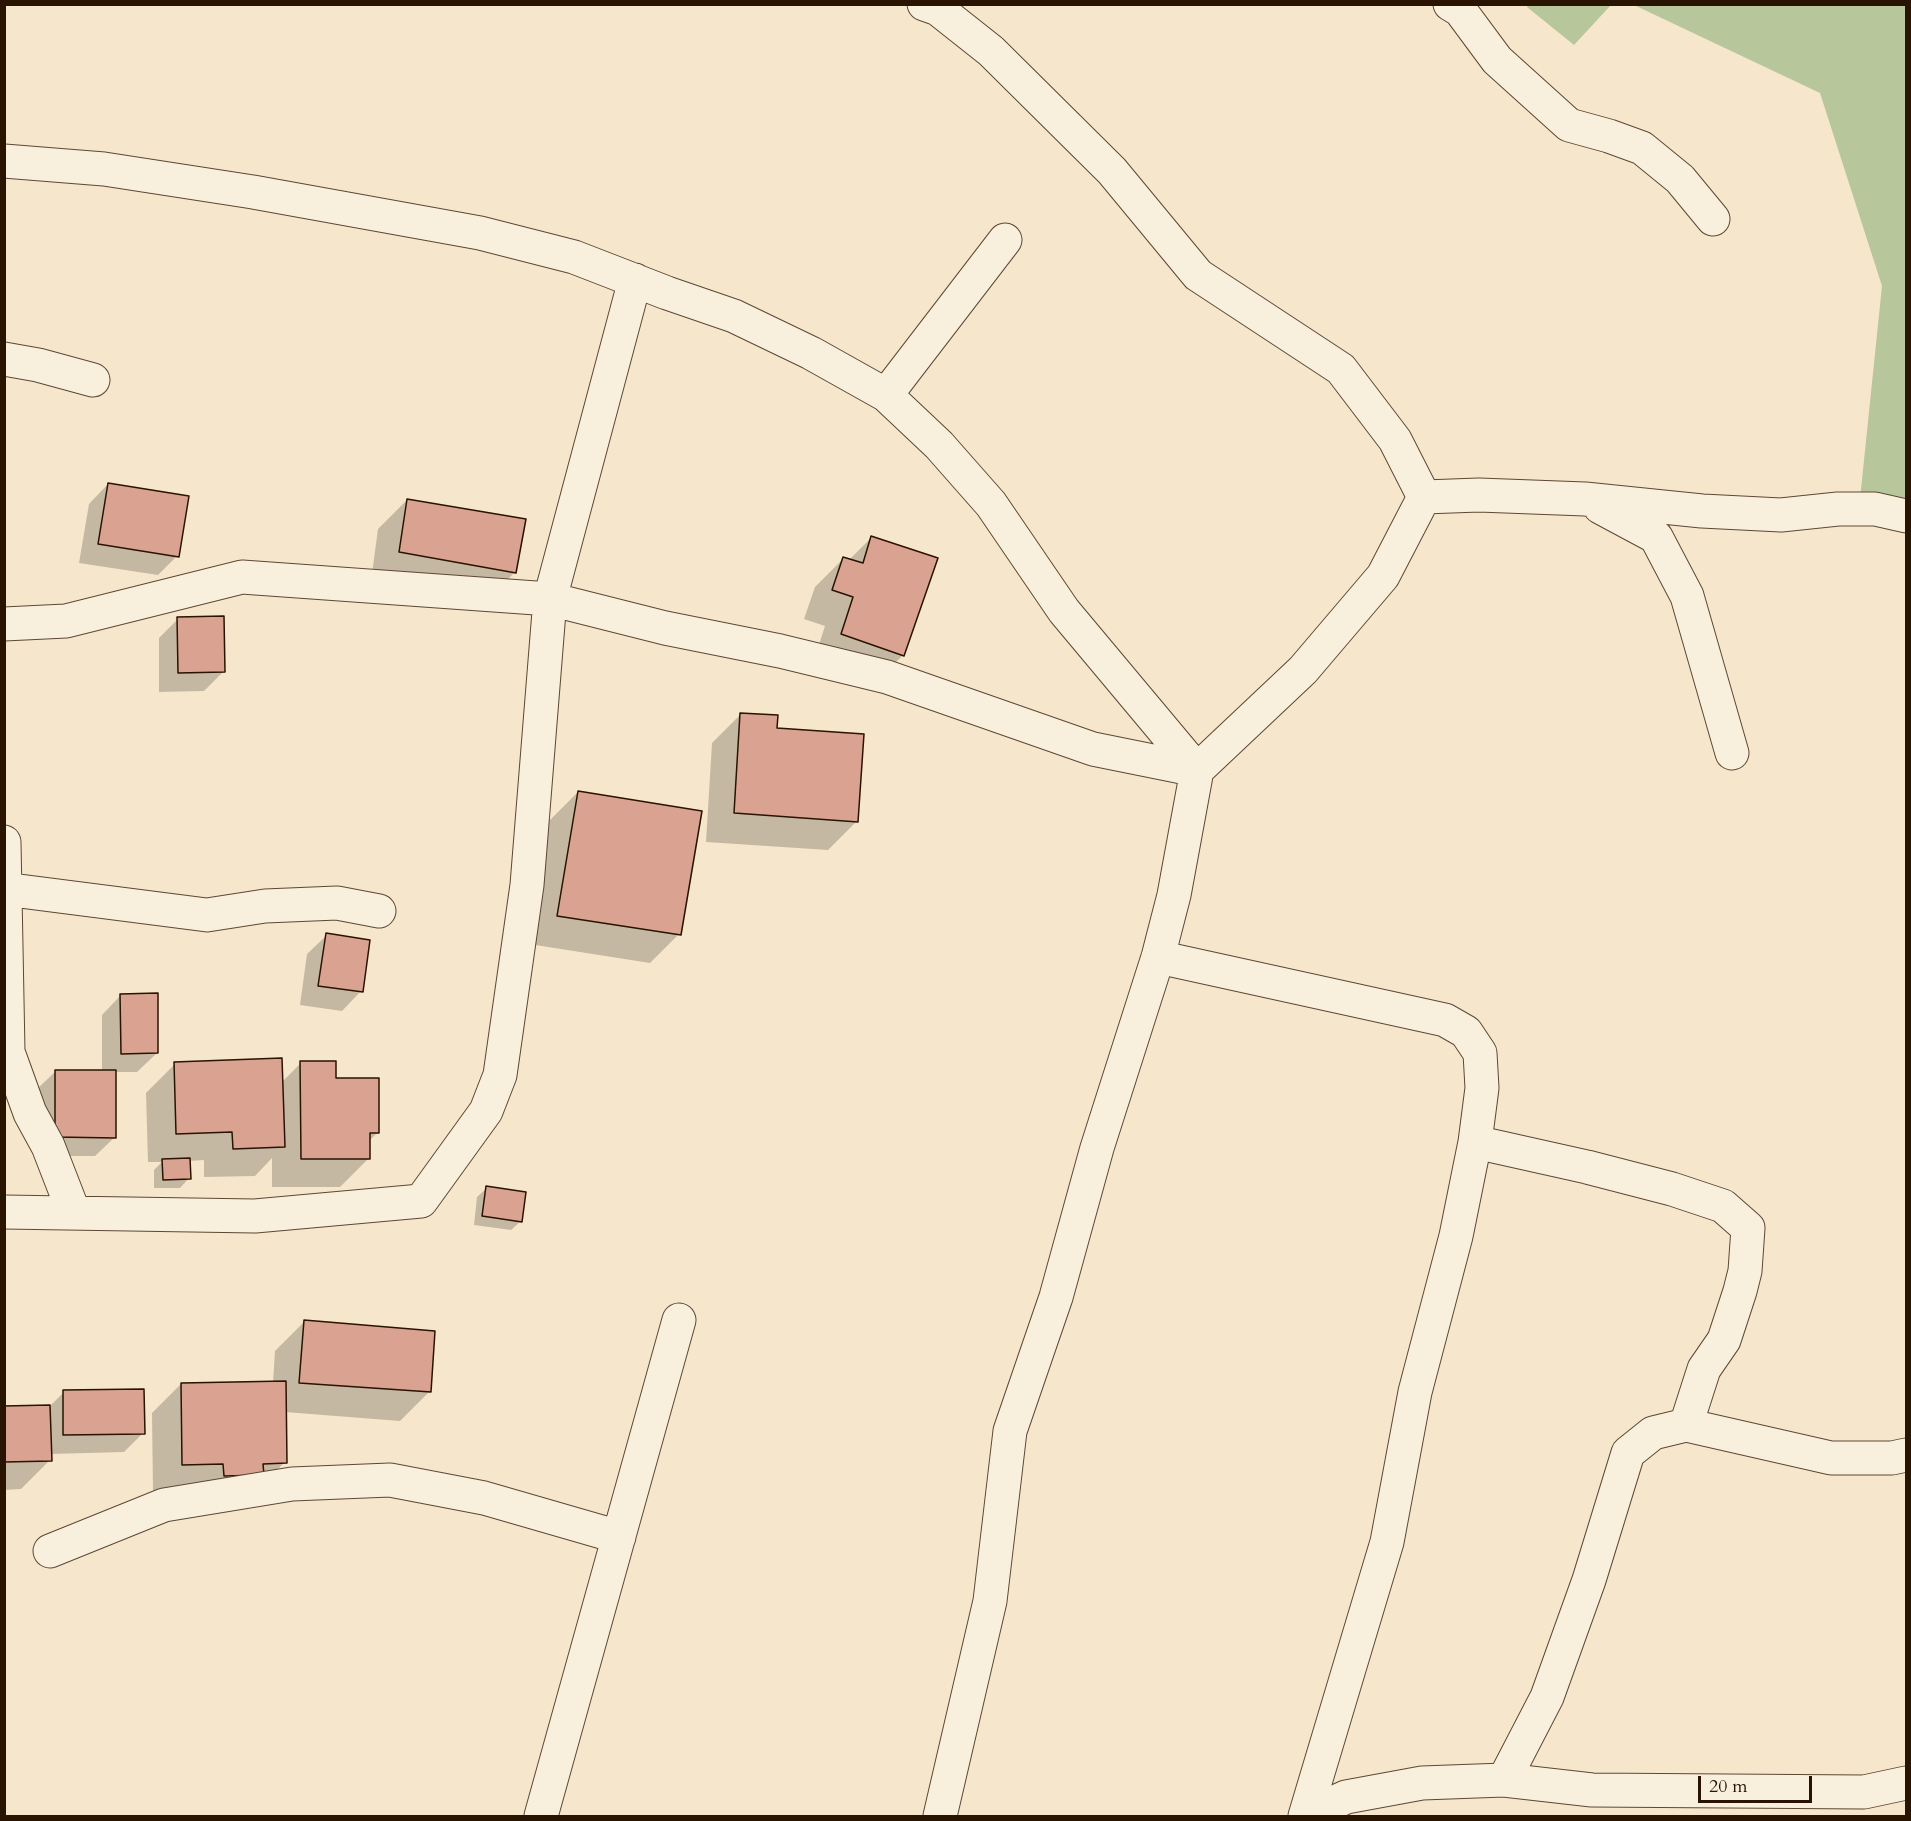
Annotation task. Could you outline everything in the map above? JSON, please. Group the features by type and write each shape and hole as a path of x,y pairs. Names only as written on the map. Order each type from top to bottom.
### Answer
{"street":[{"path":"1450,4 1460,10 1497,60 1569,125 1642,148 1680,179 1713,219"},
{"path":"934,6 991,51 1112,171 1198,275 1341,369 1395,440 1424,497"},
{"path":"4,161 116,171 253,192 480,233 574,257 734,316 811,353 886,395 939,445 991,504 1064,611 1197,770"},
{"path":"886,395 1005,240"},
{"path":"4,1212 255,1216 421,1201 486,1110 500,1075 527,885 550,599 635,280"},
{"path":"4,359 93,380"},
{"path":"1424,497 1479,495 1585,499 1714,512 1781,515 1875,509 1906,516"},
{"path":"940,1816 990,1601 1010,1431 1056,1297 1097,1148 1158,957 1174,895 1197,770 1303,670 1383,576 1424,497"},
{"path":"1585,499 1656,537 1687,596 1732,753"},
{"path":"4,624 66,621 242,577 550,599 665,628 780,651 887,677 1094,749 1197,770"},
{"path":"4,842 8,1052 30,1113 48,1146 74,1213"},
{"path":"5,889 207,915 265,906 337,903 379,911"},
{"path":"1158,957 1445,1020 1467,1032 1480,1053 1482,1088 1474,1142 1456,1236 1415,1392 1387,1542 1305,1816"},
{"path":"1474,1142 1672,1189 1723,1206 1748,1228 1745,1271 1740,1291 1724,1340 1704,1369 1686,1425"},
{"path":"541,1816 679,1320"},
{"path":"1504,1780 1547,1697 1589,1580 1628,1453 1653,1433 1686,1425 1831,1458 1892,1458 1906,1455"},
{"path":"50,1551 164,1505 292,1485 390,1480 484,1498 619,1537"},
{"path":"1305,1816 1346,1797 1422,1783 1504,1780 1592,1790 1864,1792 1906,1783"}],"green space":[{"path":"1528,4 1611,5 1574,45 1527,7"},
{"path":"1634,5 1906,5 1906,500 1860,499 1882,286 1820,93"}],"building":[{"path":"108,483 189,496 179,557 98,544"},
{"path":"407,499 526,519 516,573 399,552"},
{"path":"871,536 938,558 904,656 841,634 853,597 832,590 843,557 863,563"},
{"path":"224,616 225,672 178,673 177,617"},
{"path":"740,713 778,715 777,728 864,734 858,822 734,813"},
{"path":"578,791 702,811 681,935 557,916"},
{"path":"326,933 370,940 363,992 318,986"},
{"path":"158,993 158,1053 121,1054 120,994"},
{"path":"282,1058 285,1147 233,1149 232,1132 176,1134 174,1062"},
{"path":"300,1061 336,1061 336,1078 379,1078 379,1133 370,1133 370,1159 301,1159"},
{"path":"55,1070 116,1070 116,1138 55,1137"},
{"path":"190,1158 191,1179 163,1180 162,1159"},
{"path":"486,1186 526,1192 522,1222 482,1216"},
{"path":"304,1320 435,1331 431,1392 299,1383"},
{"path":"286,1381 287,1463 263,1464 264,1475 224,1476 223,1464 182,1465 181,1383"},
{"path":"144,1389 145,1434 63,1435 63,1390"},
{"path":"50,1405 52,1461 4,1462 4,1406"}]}
